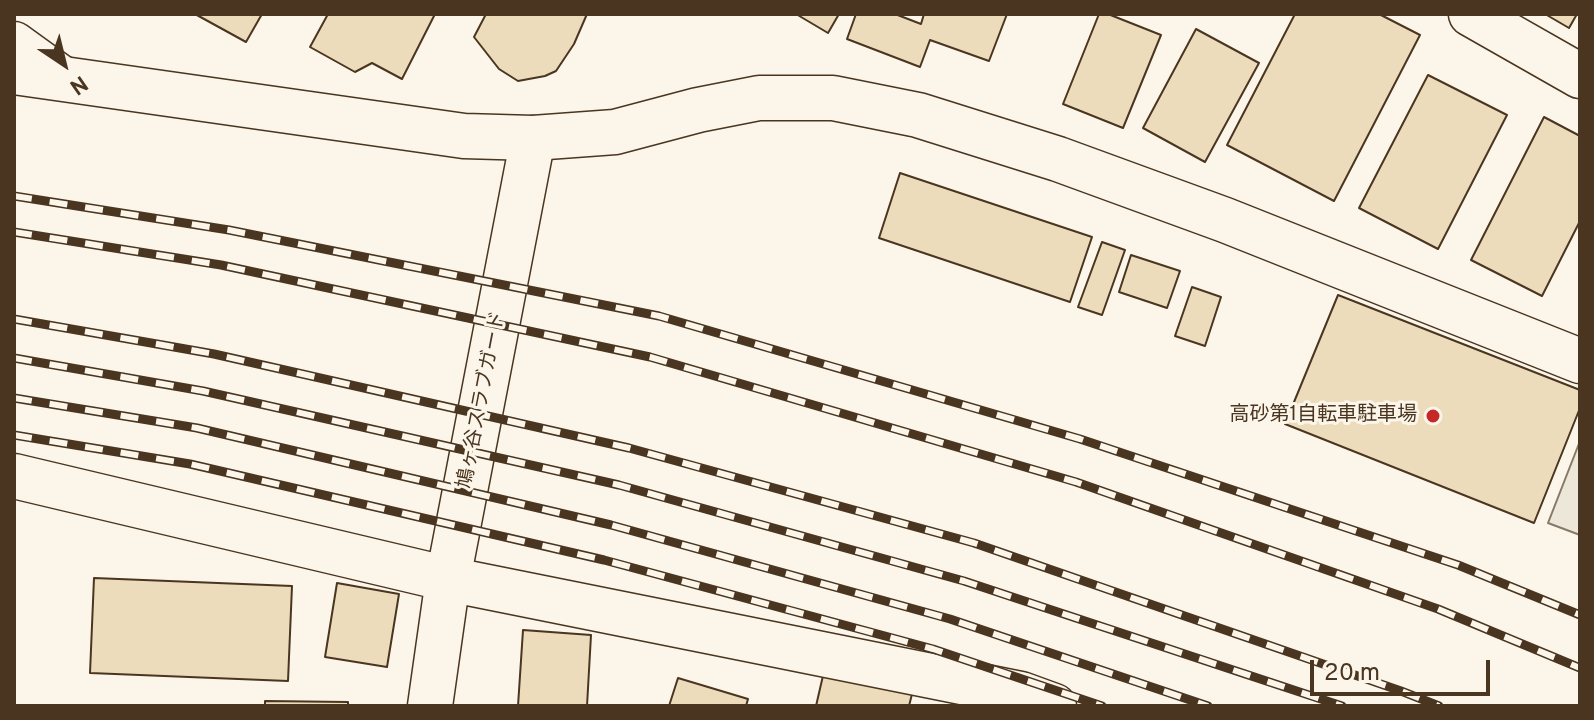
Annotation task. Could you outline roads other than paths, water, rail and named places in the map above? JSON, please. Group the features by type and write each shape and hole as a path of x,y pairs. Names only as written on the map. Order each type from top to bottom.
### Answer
{"street":[{"path":"1471,14 1580,76"},
{"path":"14,44 61,78"},
{"path":"14,72 464,136 533,138 615,132 759,98 833,98 918,115 1058,159 1225,220 1580,361"},
{"name":"鳩ヶ谷スラブガード","path":"430,706 451,565 533,138"},
{"path":"14,476 451,565 1021,694 1054,706"}],"railway":[{"path":"14,196 229,230 659,316 1080,439 1458,565 1580,615"},
{"path":"14,232 221,265 650,357 1076,482 1438,609 1580,668"},
{"path":"14,319 214,354 629,448 974,543 1439,706"},
{"path":"14,358 203,391 619,485 964,581 1342,706"},
{"path":"14,398 197,428 611,525 950,619 1208,706"},
{"path":"14,435 190,464 604,560 933,649 1102,706"}],"place":[{"name":"高砂第1自転車駐車場","path":"1433,416"}]}
